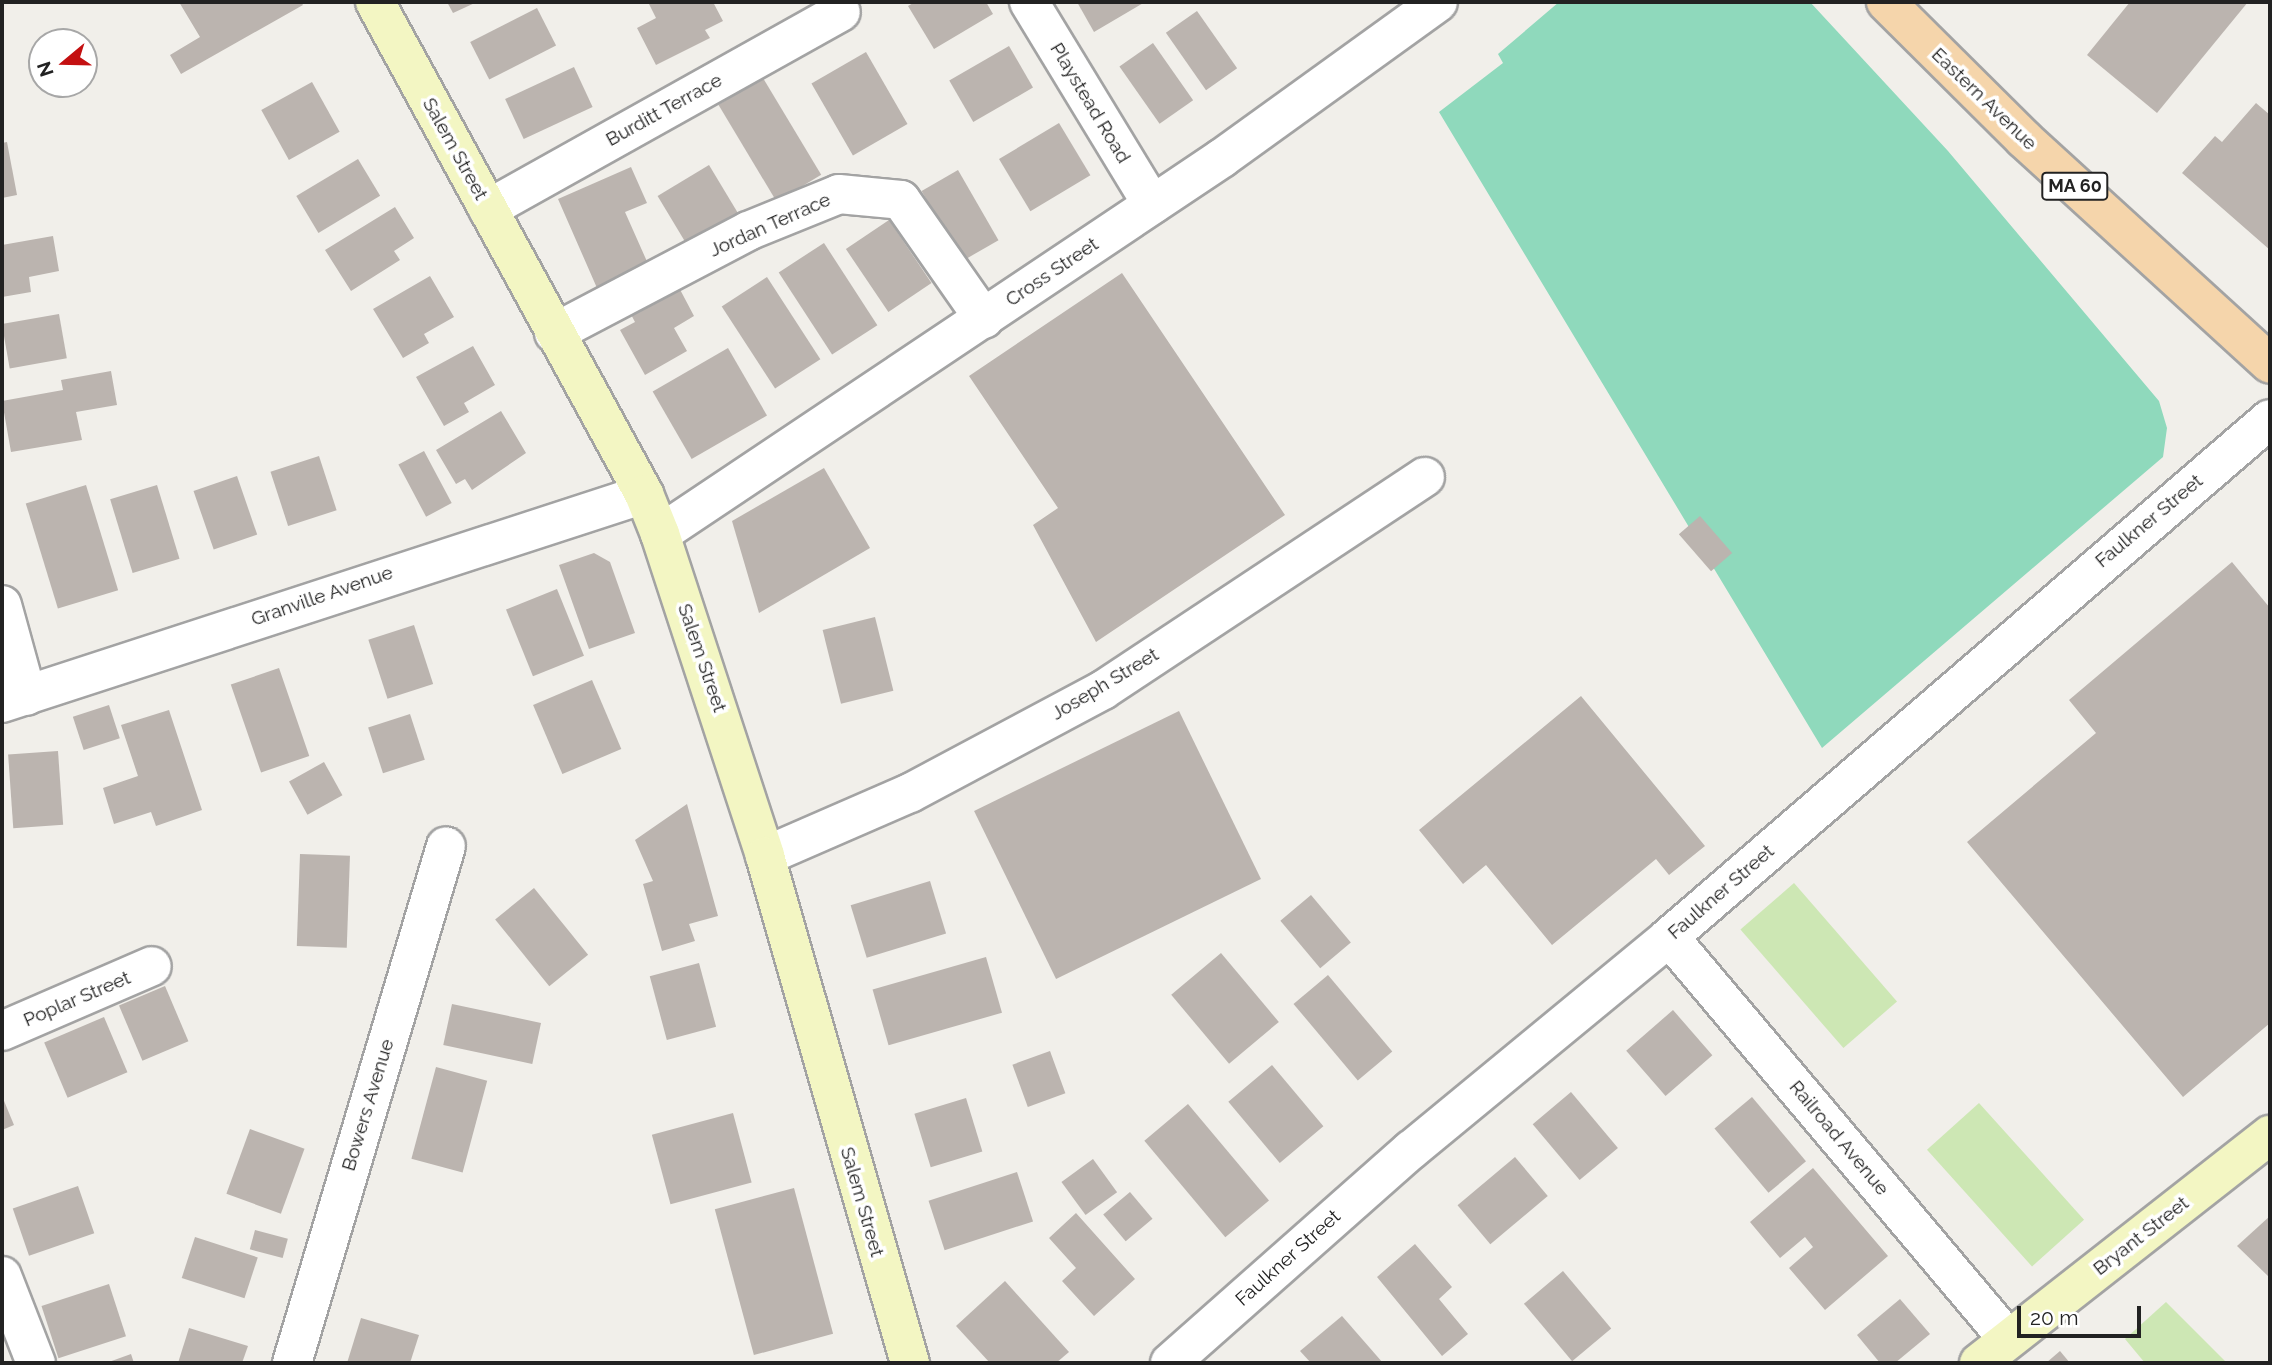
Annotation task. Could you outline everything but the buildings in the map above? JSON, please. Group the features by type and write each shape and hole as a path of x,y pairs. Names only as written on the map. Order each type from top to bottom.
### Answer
{"main road":[{"name":"Salem Street","path":"374,2 644,494 660,534 765,856 909,1363"},
{"name":"Eastern Avenue","path":"1886,2 2024,139 2270,364"},
{"name":"Bryant Street","path":"1979,1363 2270,1135"}],"street":[{"name":"Playstead Road","path":"1029,2 1152,204"},
{"name":"Cross Street","path":"660,534 984,319 1438,2"},
{"name":"Burditt Terrace","path":"488,209 841,12"},
{"name":"Jordan Terrace","path":"554,333 748,231 839,194 901,200 984,319"},
{"name":"Faulkner Street","path":"1170,1363 1410,1150 1669,937 2270,419"},
{"name":"Joseph Street","path":"765,856 910,793 1103,690 1425,477"},
{"name":"Granville Avenue","path":"14,699 434,559 644,494"},
{"path":"2,605 14,699"},
{"name":"Bowers Avenue","path":"292,1363 446,846"},
{"name":"Railroad Avenue","path":"1669,937 2008,1339"},
{"name":"Poplar Street","path":"2,1031 152,966"},
{"path":"2,1276 36,1363"}],"green space":[{"path":"1559,2 1810,2 1948,151 2159,401 2167,428 2163,457 1822,748 1439,112 1503,63 1498,54"},
{"path":"1794,883 1897,1001 1843,1048 1740,930"},
{"path":"1979,1103 2084,1220 2032,1267 1927,1150"},
{"path":"2166,1302 2227,1363 2145,1363 2125,1339"}]}
